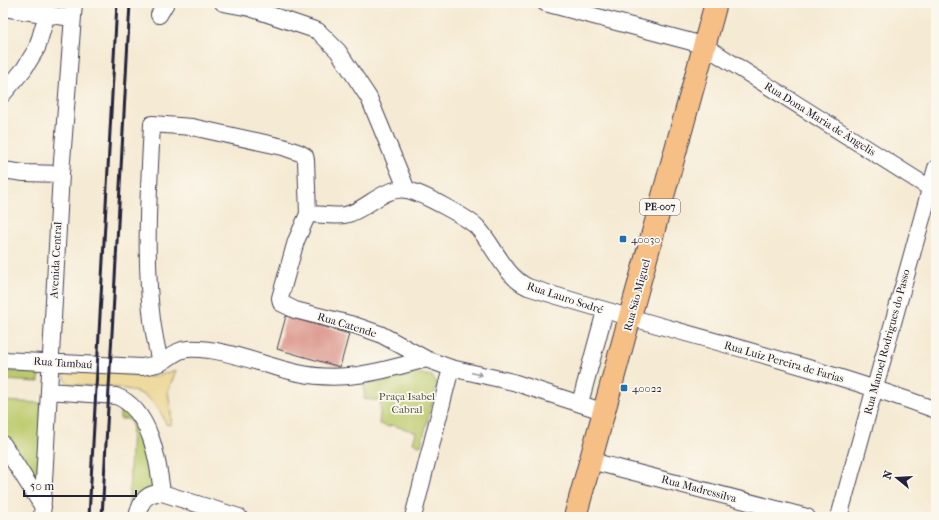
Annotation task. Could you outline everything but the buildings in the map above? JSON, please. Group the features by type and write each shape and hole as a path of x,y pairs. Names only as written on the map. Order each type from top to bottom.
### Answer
{"main road":[{"name":"Rua São Miguel","path":"575,517 716,3"}],"street":[{"path":"223,3 250,8 318,31 325,36 338,51 369,98 407,190 396,191 377,198 346,215 308,214 306,160 305,156 300,153 283,147 192,127 152,124 148,199 148,261 152,320 160,363 179,350 189,348 231,354 298,373 330,378 355,377 426,359"},
{"name":"Rua Dona Maria de Ângelis","path":"545,3 704,45 933,190"},
{"path":"3,8 47,14 73,11"},
{"name":"Avenida Central","path":"42,512 61,174 73,11"},
{"path":"3,94 24,69 37,48 47,14"},
{"name":"Rua Manoel Rodrigues do Passo","path":"839,517 933,190 936,168"},
{"path":"3,170 24,173 61,174"},
{"name":"Rua Lauro Sodré","path":"407,190 453,210 477,226 520,283 630,318"},
{"name":"Rua Catende","path":"308,214 296,241 280,298 281,304 373,332 426,359 451,368 513,382 605,412"},
{"path":"580,404 605,311"},
{"name":"Rua Luiz Pereira de Farias","path":"630,318 875,388 936,410"},
{"name":"Rua Tambaú","path":"3,360 124,368 141,367 160,363"},
{"path":"413,517 451,368"},
{"path":"49,391 116,396 125,400 133,407 145,427 154,449 162,493"},
{"path":"3,444 42,512"},
{"name":"Rua Madressilva","path":"591,461 807,517"},
{"path":"137,517 139,508 148,495 154,493 162,493 240,517"}],"green space":[{"path":"3,371 39,372 39,382 3,380"},
{"name":"Praça Isabel Cabral","path":"417,373 432,376 437,384 421,446 413,443 416,432 391,425 389,427 379,424 381,401 364,399 364,386"},
{"path":"3,401 41,403 39,483 3,430"},
{"path":"120,401 137,408 155,483 134,517 128,517 132,425 129,419 120,419"}],"sand":[{"path":"72,368 153,377 176,370 168,392 171,410 171,425 166,424 158,409 149,399 138,392 112,387 69,383 66,381 64,375 67,370"}],"railway":[{"path":"89,517 117,3"},
{"path":"102,517 130,3"}],"place":[{"name":"40030","path":"623,239"},
{"name":"40022","path":"624,388"}]}
